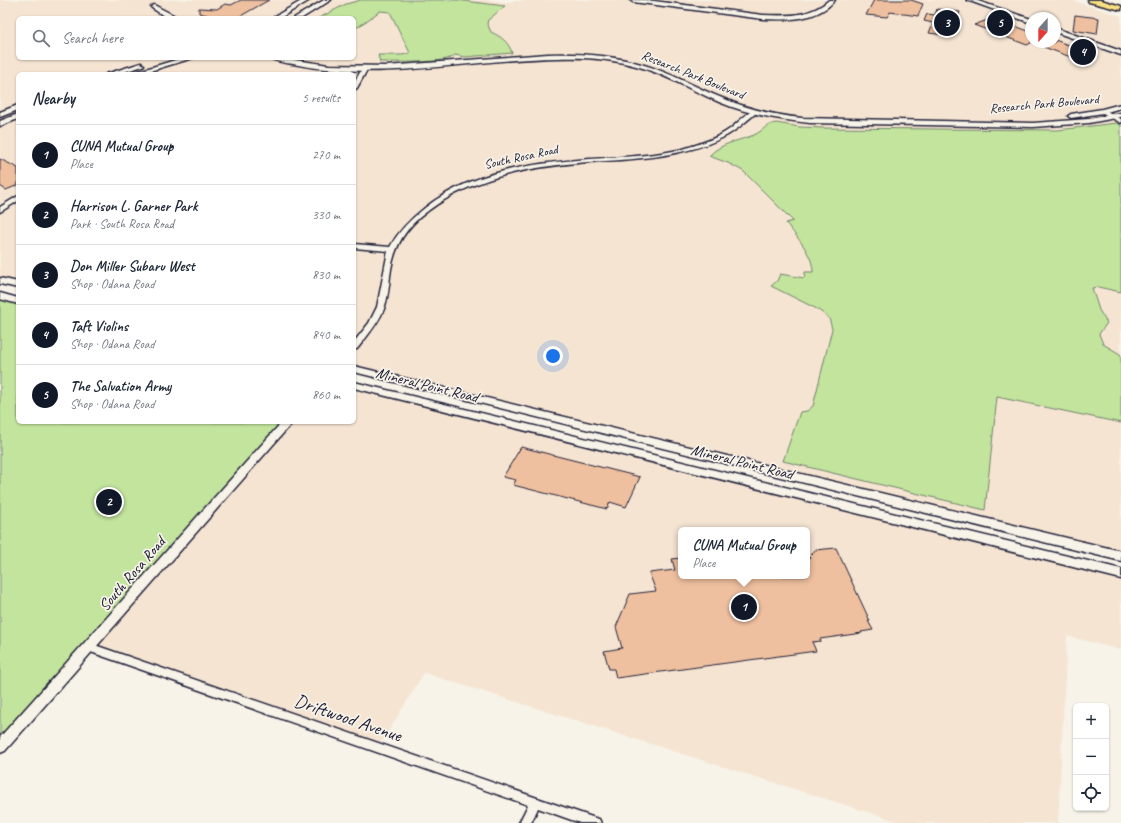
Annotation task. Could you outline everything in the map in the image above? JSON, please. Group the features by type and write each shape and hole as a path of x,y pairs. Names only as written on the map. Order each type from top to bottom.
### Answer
{"highway":[{"path":"1092,0 1121,8"}],"main road":[{"path":"279,16 307,0"},
{"path":"300,16 328,0"},
{"path":"130,71 160,60"},
{"path":"130,71 181,60"},
{"path":"0,115 16,108"},
{"path":"0,124 16,117"},
{"path":"0,281 16,285"},
{"path":"0,296 16,300"},
{"name":"Mineral Point Road","path":"356,369 1121,556"},
{"name":"Mineral Point Road","path":"356,385 1121,574"}],"street":[{"path":"150,0 154,7 152,10 159,16"},
{"path":"633,0 763,17 782,18 815,13 826,7 832,0"},
{"path":"970,0 1025,19"},
{"path":"154,7 172,16"},
{"path":"1061,32 1121,53"},
{"name":"Research Park Boulevard","path":"284,60 350,69 362,67 414,66 556,56 594,57 642,66 733,105 754,112 790,119 824,122 1049,125 1117,116"},
{"name":"Research Park Boulevard","path":"318,60 362,67"},
{"path":"356,83 362,67"},
{"name":"Research Park Boulevard","path":"970,123 998,119 1057,117 1103,111 1121,106"},
{"path":"1103,111 1117,116 1121,121"},
{"name":"South Rosa Road","path":"356,344 370,327 381,307 393,249 407,227 423,212 450,194 476,182 507,172 539,166 665,155 685,150 706,144 720,137 732,130 754,112"},
{"path":"0,210 16,199"},
{"path":"356,246 393,249"},
{"name":"South Rosa Road","path":"0,747 286,424"},
{"name":"Driftwood Avenue","path":"89,647 595,823"},
{"path":"525,823 535,802"}],"shaded area":[{"path":"0,0 488,0 505,2 526,0 1071,0 1121,16 1121,556 356,369 356,72 16,72 16,285 0,281"},
{"path":"356,385 1121,574 1121,650 1067,636 1058,823 903,823 424,673 378,748 89,647 286,424 356,424"}],"green space":[{"path":"361,0 456,0 505,6 488,20 487,23 491,32 504,40 511,49 512,53 465,57 455,55 451,58 432,61 380,62 378,55 402,55 410,53 390,12 380,11 358,27 356,27 356,16 323,16 346,4"},
{"path":"776,123 800,127 823,128 1058,130 1116,123 1121,125 1121,292 1098,287 1092,288 1099,310 1107,323 1099,334 1103,344 1121,356 1121,423 997,397 985,510 783,461 800,412 807,411 813,406 832,329 829,318 817,309 771,286 777,281 780,274 804,278 805,272 813,272 807,252 786,223 793,221 743,171 728,163 709,156 724,145 754,135"},
{"path":"0,296 16,300 16,424 286,424 0,747"}],"building":[{"path":"241,0 269,0 241,16 211,16 199,13 199,8 217,9 225,4 231,5"},
{"path":"874,0 911,0 923,4 918,16 890,12 887,17 866,15"},
{"path":"937,9 960,12 951,36 929,33 933,23 924,21 927,14 935,15"},
{"path":"1075,15 1099,18 1097,34 1073,30"},
{"path":"993,18 1025,30 1025,44 974,25"},
{"path":"1061,42 1098,56 1086,60 1080,58 1076,59 1046,48 1061,48"},
{"path":"0,159 16,167 16,186 6,190 0,186"},
{"path":"521,447 640,477 626,507 610,502 607,509 513,485 516,480 503,477"},
{"path":"836,548 873,630 820,639 821,641 812,642 816,651 616,678 614,669 609,669 604,651 622,648 616,627 630,594 656,591 649,573 675,570 672,559 678,558 678,579 810,579 810,557 815,550"}],"place":[{"name":"Don Miller Subaru West","path":"947,23"},
{"name":"The Salvation Army","path":"1000,23"},
{"name":"Taft Violins","path":"1083,52"},
{"name":"Harrison L. Garner Park","path":"109,502"},
{"name":"CUNA Mutual Group","path":"744,607"}]}
